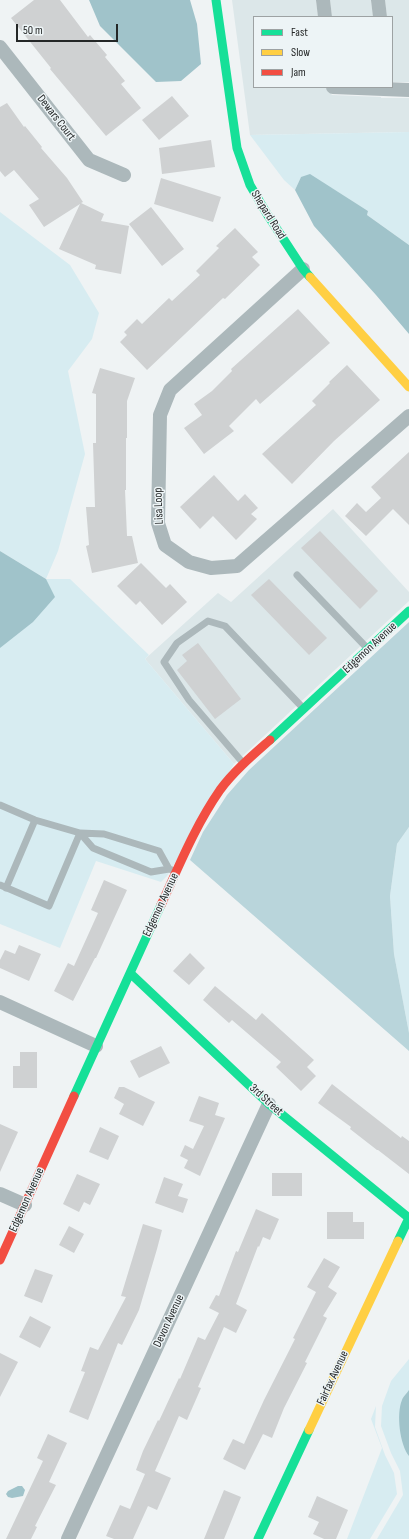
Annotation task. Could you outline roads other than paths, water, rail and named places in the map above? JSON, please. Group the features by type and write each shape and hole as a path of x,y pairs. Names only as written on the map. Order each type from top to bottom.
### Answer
{"street":[{"name":"Shepard Road","path":"216,0 237,148 250,185 303,269 409,387"},
{"path":"323,0 325,16"},
{"path":"378,0 380,16"},
{"name":"Dewars Court","path":"0,47 89,160 124,175"},
{"path":"387,88 409,90"},
{"name":"Lisa Loop","path":"303,269 170,390 160,415 158,524 165,545 189,562 211,568 237,566 409,416"},
{"name":"Edgemon Avenue","path":"0,1260 130,973 173,870 221,789 244,764 409,612"},
{"name":"3rd Street","path":"130,973 270,1104 409,1218"},
{"path":"0,1002 96,1046"},
{"name":"Devon Avenue","path":"68,1539 270,1104"},
{"path":"0,1194 26,1205"},
{"name":"Fairfax Avenue","path":"258,1539 409,1218"}],"lane":[{"path":"297,575 368,649"},
{"path":"244,764 189,700 164,662 177,643 208,621 225,626 304,709"},
{"path":"0,805 35,820 80,833 104,834 159,851 173,870"},
{"path":"35,820 3,886 48,906 80,833"},
{"path":"80,833 93,848 151,872 173,870"}]}
